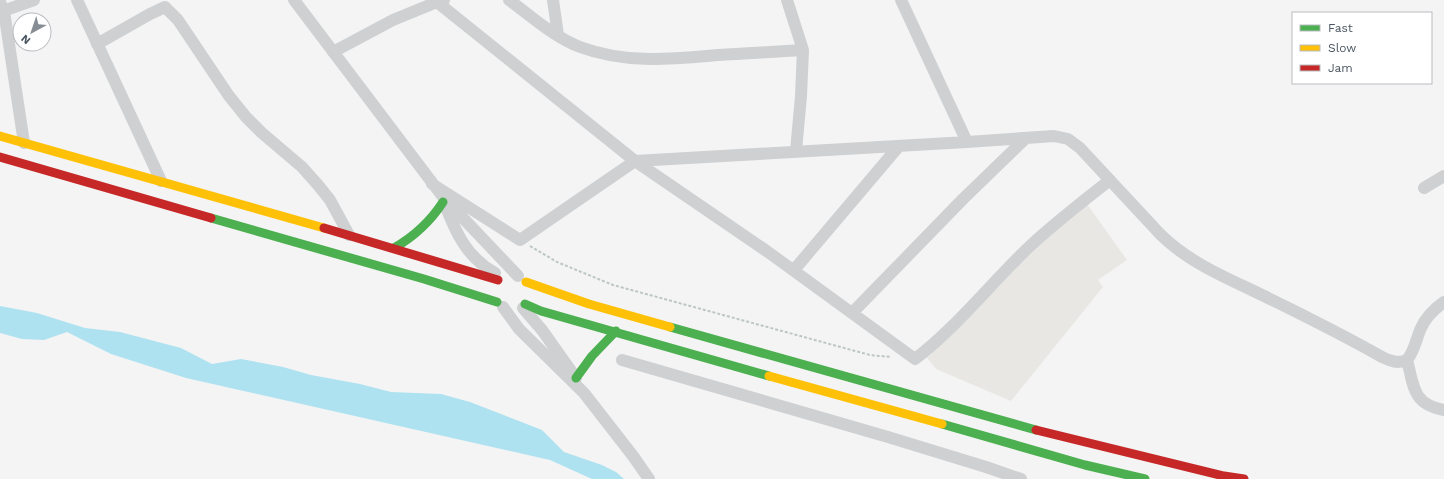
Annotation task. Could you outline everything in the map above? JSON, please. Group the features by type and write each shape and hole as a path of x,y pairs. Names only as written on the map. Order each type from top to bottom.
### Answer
{"main road":[{"path":"0,136 500,278 508,275 589,304 1016,425 1224,476 1244,479"},
{"path":"0,157 417,277 509,309 516,309 526,300 529,288 522,279"},
{"path":"394,248 421,231 443,199"},
{"path":"500,278 494,289 494,296 500,305"},
{"path":"526,300 541,311 1070,460 1145,479"},
{"path":"576,378 597,350 616,332"}],"street":[{"path":"24,143 2,8 34,0"},
{"path":"77,0 161,181"},
{"path":"294,0 443,199 522,279"},
{"path":"509,0 558,35 579,46 599,53 633,59 658,60 802,50"},
{"path":"553,0 558,35"},
{"path":"787,0 802,50 801,96 796,151"},
{"path":"901,0 967,142"},
{"path":"332,52 392,20 440,1 635,161 794,270 915,359 955,323 1030,247 1068,212 1110,180"},
{"path":"98,44 164,7 169,10 178,20 229,96 246,117 262,133 302,167 318,185 330,200 349,235"},
{"path":"432,184 520,240 635,161 1054,136 1068,139 1080,148 1168,242 1204,266 1315,321 1382,358 1397,362 1407,360"},
{"path":"852,313 963,199 1026,138"},
{"path":"794,270 899,146"},
{"path":"1424,188 1444,176"},
{"path":"443,199 453,226 466,249 483,266 500,278"},
{"path":"526,300 542,330 576,378 584,393"},
{"path":"1444,302 1435,309 1426,320 1407,360 1413,385 1420,400 1428,406 1444,410"},
{"path":"500,305 519,329 584,393 649,479"},
{"path":"622,360 888,437 1021,479"}],"path":[{"path":"520,240 557,262 613,285 870,355 892,357"}],"shaded area":[{"path":"1087,204 1127,260 1098,280 1103,287 1011,401 936,369 927,358 1018,263"}],"water":[{"path":"0,306 37,313 85,328 120,332 181,348 212,364 241,359 283,367 311,375 360,384 391,392 441,394 470,402 542,430 564,452 602,465 616,472 624,479 592,479 550,460 186,378 111,354 67,332 44,340 22,339 0,333"}],"traffic: fast":[{"path":"394,248 409,239 422,228 443,202"},
{"path":"211,218 424,279 497,302"},
{"path":"525,304 541,311 769,376"},
{"path":"670,327 1036,430"},
{"path":"576,378 592,356 616,331"},
{"path":"942,424 1085,465 1145,479"}],"traffic: slow":[{"path":"0,136 324,228"},
{"path":"526,282 589,304 670,327"},
{"path":"769,376 942,424"}],"traffic: jam":[{"path":"0,157 211,218"},
{"path":"324,228 498,280"},
{"path":"1036,430 1224,476 1244,479"}]}
